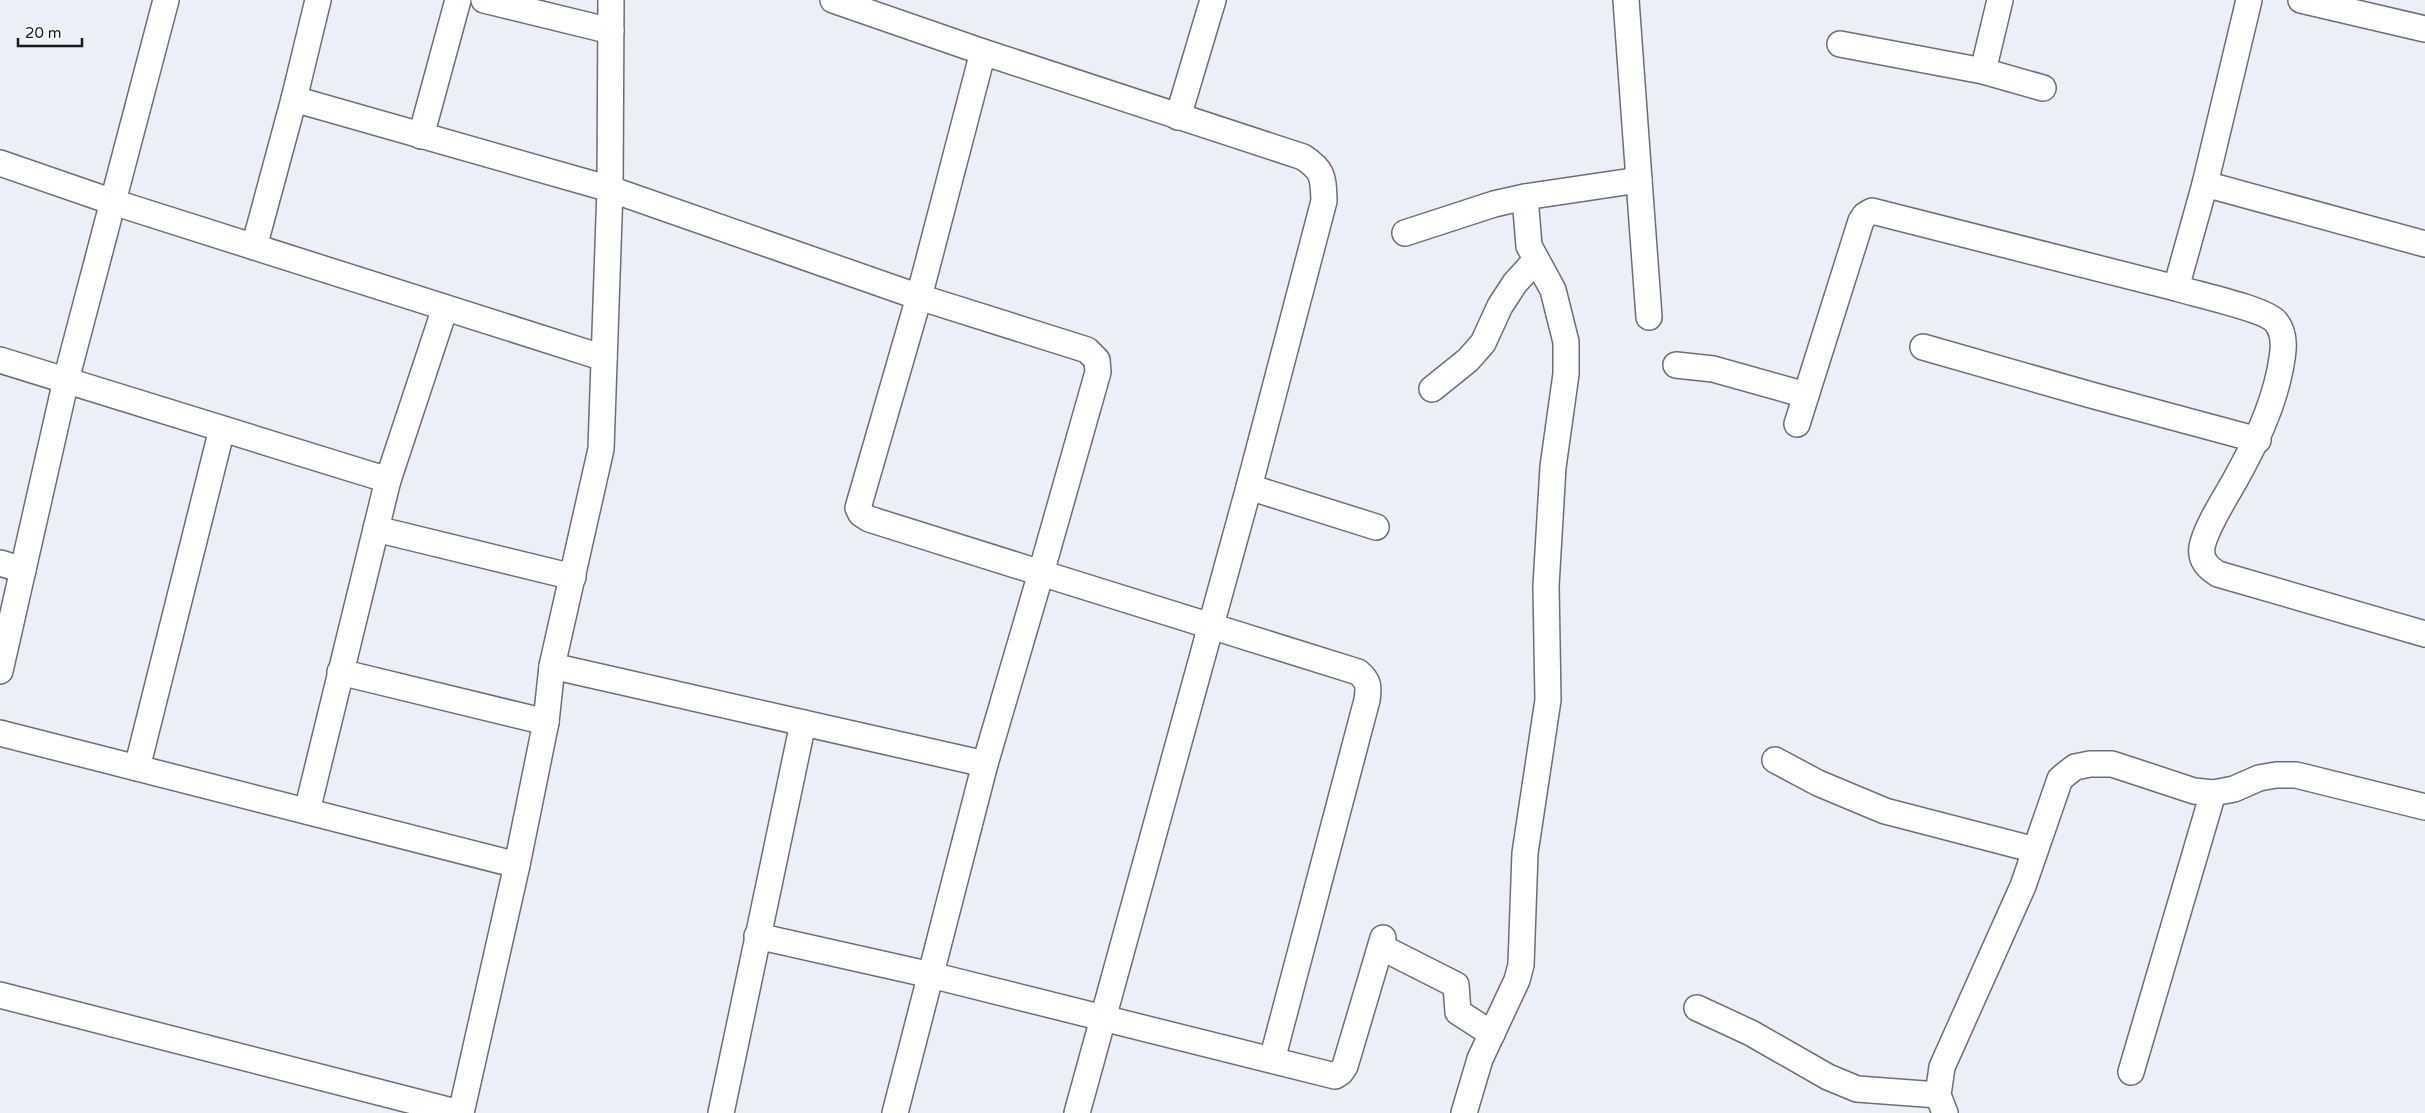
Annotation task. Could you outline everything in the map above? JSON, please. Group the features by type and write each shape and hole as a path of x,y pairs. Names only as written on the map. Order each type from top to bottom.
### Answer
{"street":[{"path":"0,671 12,567 66,380 166,0"},
{"path":"254,247 294,99 318,0"},
{"path":"421,136 458,0"},
{"path":"484,0 611,31"},
{"path":"0,995 460,1113 517,865 546,722 552,666 601,449 610,190 611,0"},
{"path":"833,0 983,52 1303,157 1318,167 1323,180 1324,201 1249,487 1077,1113"},
{"path":"1178,117 1213,0"},
{"path":"1626,0 1650,317"},
{"path":"1982,71 2000,0"},
{"path":"2176,288 2206,184 2249,0"},
{"path":"2301,0 2377,8 2425,28"},
{"path":"1840,44 1982,71 2043,88"},
{"path":"983,52 919,297 858,508 861,514 870,519 1358,672 1366,678 1369,687 1368,700 1272,1060"},
{"path":"294,99 610,190 919,297 1087,350 1097,360 1098,372 985,764 895,1113"},
{"path":"0,163 113,202 604,358"},
{"path":"1405,233 1494,204 1525,197 1639,180"},
{"path":"2206,184 2425,244"},
{"path":"1464,1113 1480,1059 1517,980 1521,965 1524,853 1548,700 1546,577 1553,467 1566,374 1566,342 1553,290 1529,246 1525,197"},
{"path":"1797,424 1861,221 1865,214 1872,211 2176,288 2260,312 2276,321 2283,338 2283,354 2276,387 2258,440 2222,504 2202,547 2203,560 2208,568 2218,574 2425,634"},
{"path":"1432,389 1468,360 1483,343 1500,306 1515,283 1536,260"},
{"path":"307,811 388,480 445,308"},
{"path":"1923,347 2258,440"},
{"path":"0,360 388,480"},
{"path":"1676,365 1713,369 1806,395"},
{"path":"137,768 222,429"},
{"path":"1249,487 1376,527"},
{"path":"376,529 573,577"},
{"path":"552,666 985,764"},
{"path":"340,672 546,722"},
{"path":"721,1113 803,723"},
{"path":"0,733 517,865"},
{"path":"1775,760 1818,783 1885,811 2036,850"},
{"path":"1697,1008 1751,1033 1828,1077 1857,1089 1941,1104 1942,1067 2023,886 2060,779 2076,767 2090,764 2112,764 2194,791 2213,793 2234,789 2258,778 2276,775 2296,775 2425,807"},
{"path":"2131,1072 2213,793"},
{"path":"757,936 931,975 1335,1076 1342,1072 1382,943 1456,985 1458,1012 1492,1034"}]}
